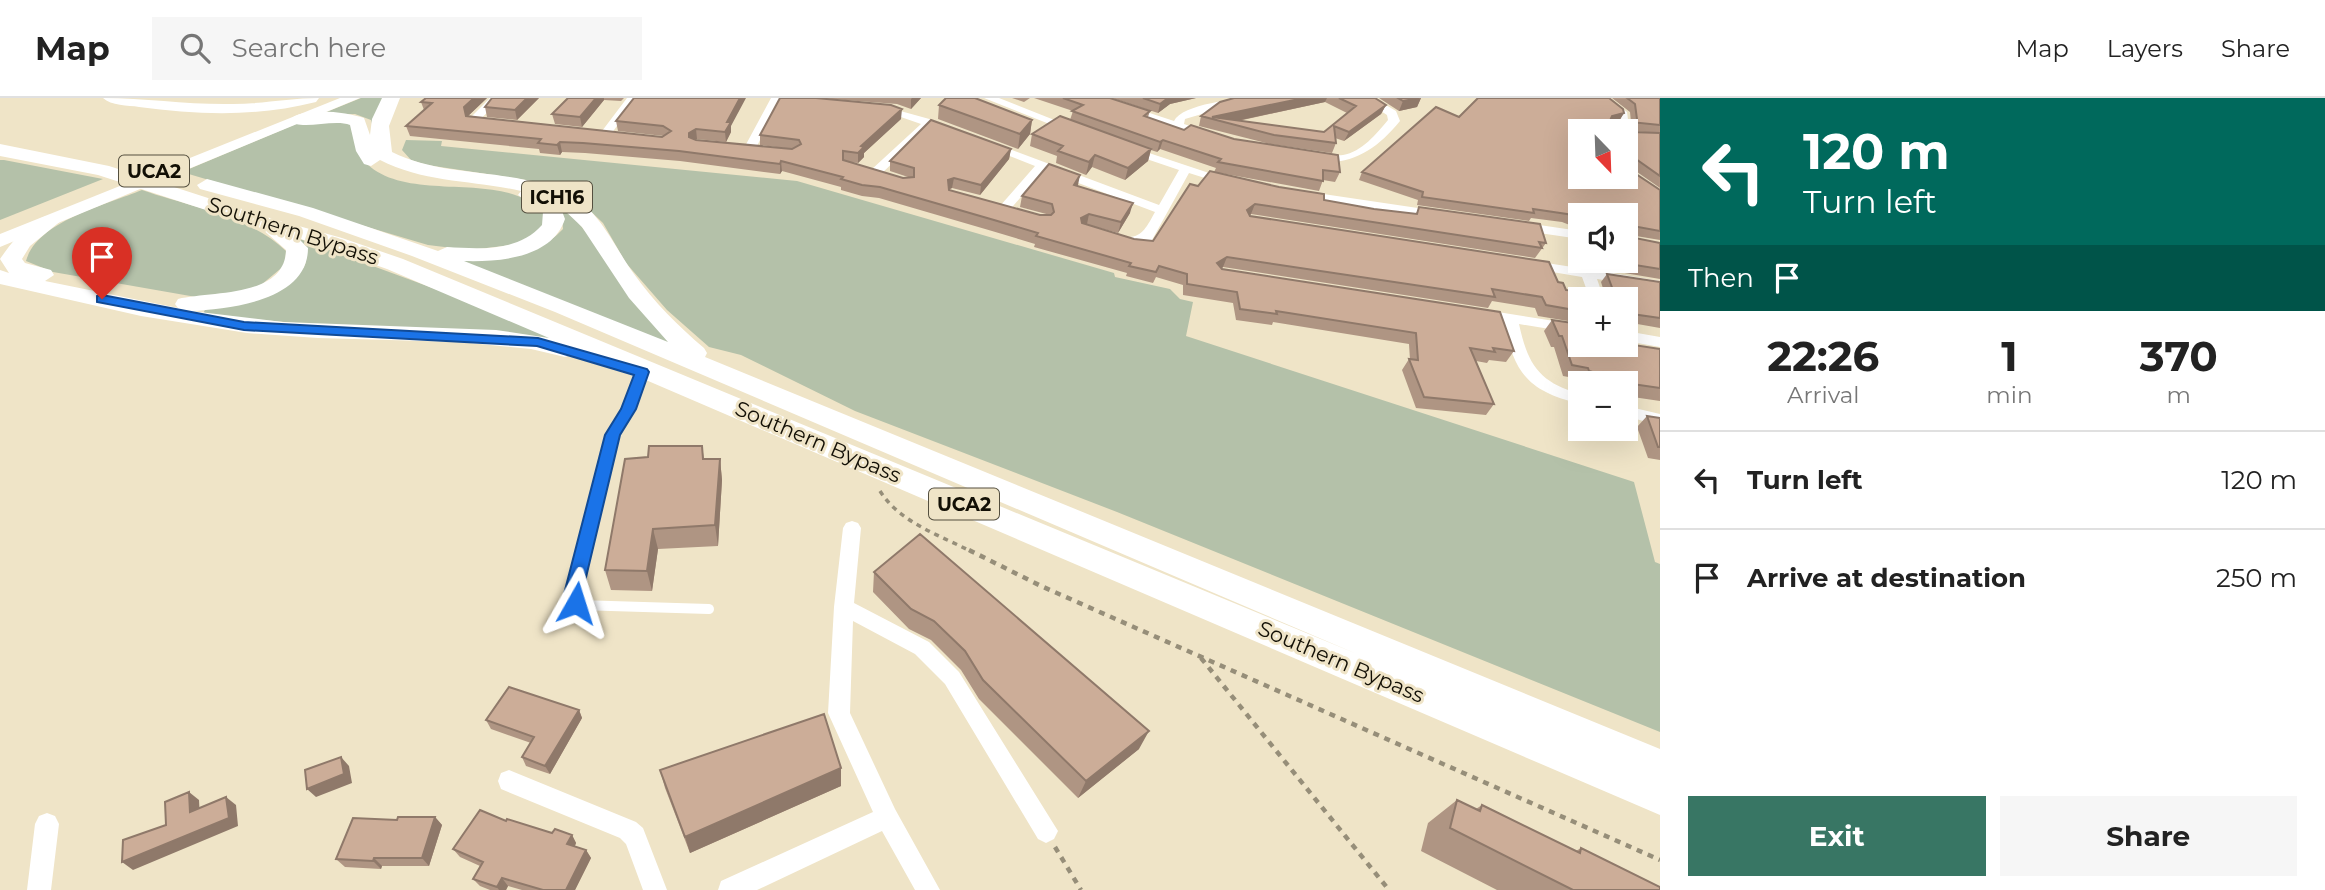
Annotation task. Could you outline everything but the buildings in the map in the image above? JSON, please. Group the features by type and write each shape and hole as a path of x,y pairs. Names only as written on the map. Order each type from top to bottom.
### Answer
{"highway":[{"path":"112,98 227,112 268,108 310,98"},
{"name":"ICH16","path":"391,98 381,117 378,132 384,155 396,163 418,169 516,184 543,190 566,201 581,212 594,228 618,268 649,310 713,383"},
{"path":"298,120 334,116 349,118 361,127 369,159 392,173 519,192 538,198 555,212 556,220 552,229 524,248 489,255 420,251"},
{"name":"Southern Bypass","path":"0,135 59,146 306,212 420,251 713,383 857,460 1660,797"},
{"name":"Southern Bypass","path":"0,152 102,170 335,242 395,264 713,383 1660,766"},
{"path":"52,220 16,249 11,259 17,268 186,304 209,304 243,298 265,289 293,269 299,255 298,248 264,222"},
{"path":"0,277 182,316 244,326 538,342 642,372 713,383"}],"main road":[{"path":"0,241 52,220 93,197 203,145 321,98"},
{"path":"0,227 221,153 353,98"}],"street":[{"path":"485,123 473,121 496,98"},
{"path":"605,135 632,98"},
{"path":"736,149 754,150 780,98"},
{"path":"989,98 1085,134"},
{"path":"1178,126 1180,118 1194,110 1251,98"},
{"path":"1305,156 1349,159 1376,139 1394,121 1394,117 1392,113 1366,98"},
{"path":"1604,98 1624,114 1625,119"},
{"path":"1100,99 1224,141"},
{"path":"865,105 893,109 967,136"},
{"path":"862,170 880,175 929,122"},
{"path":"979,141 1162,210"},
{"path":"1110,143 1185,170 1235,183"},
{"path":"1005,209 1042,165"},
{"path":"1107,237 1132,243 1147,237 1185,170"},
{"path":"1289,193 1450,216"},
{"path":"1504,224 1568,236"},
{"path":"1507,261 1568,266"},
{"path":"1610,273 1660,285"},
{"path":"1469,312 1568,327"},
{"path":"1511,318 1514,339 1532,378 1549,390 1568,396"},
{"path":"1638,338 1660,342"},
{"path":"1638,414 1660,420"},
{"path":"852,528 844,607 839,713 887,817 928,890"},
{"path":"844,607 922,648 952,678 1046,831"},
{"path":"509,781 628,830 635,836 655,890"},
{"path":"730,890 887,817"},
{"path":"39,890 47,824"}],"lane":[{"path":"642,372 628,409 613,435 573,594 578,605 709,609"}],"path":[{"path":"857,460 887,502 907,519 1041,586 1660,860"},
{"path":"1200,656 1372,866 1388,890"},
{"path":"1046,831 1081,890"}],"green space":[{"path":"361,98 387,98 373,128 371,120 355,114 319,115"},
{"path":"340,119 351,124 359,151 367,164 386,176 409,183 509,193 530,202 546,217 542,231 522,244 469,250 428,245 182,172 296,124"},
{"path":"406,140 442,141 441,146 797,181 1114,273 1115,277 1170,289 1180,299 1193,302 1186,336 1634,482 1655,562 1660,564 1660,732 1117,512 855,411 741,355 709,347 667,310 626,263 603,223 582,203 539,182 427,165 411,160 402,150"},
{"path":"0,160 4,160 103,179 0,220"},
{"path":"142,190 218,213 254,229 286,251 285,265 261,285 230,295 196,297 53,272 26,261 33,247 58,225"},
{"path":"552,201 576,220 689,356 448,256 510,255 537,248 563,229 562,217"},
{"path":"297,238 484,307 541,332 565,347 205,315 204,311 209,307 281,282 298,273 304,267 306,259"}],"route":[{"path":"102,299 244,326 341,333 508,338 538,342 642,372 628,409 613,435 573,594 576,603"}]}
